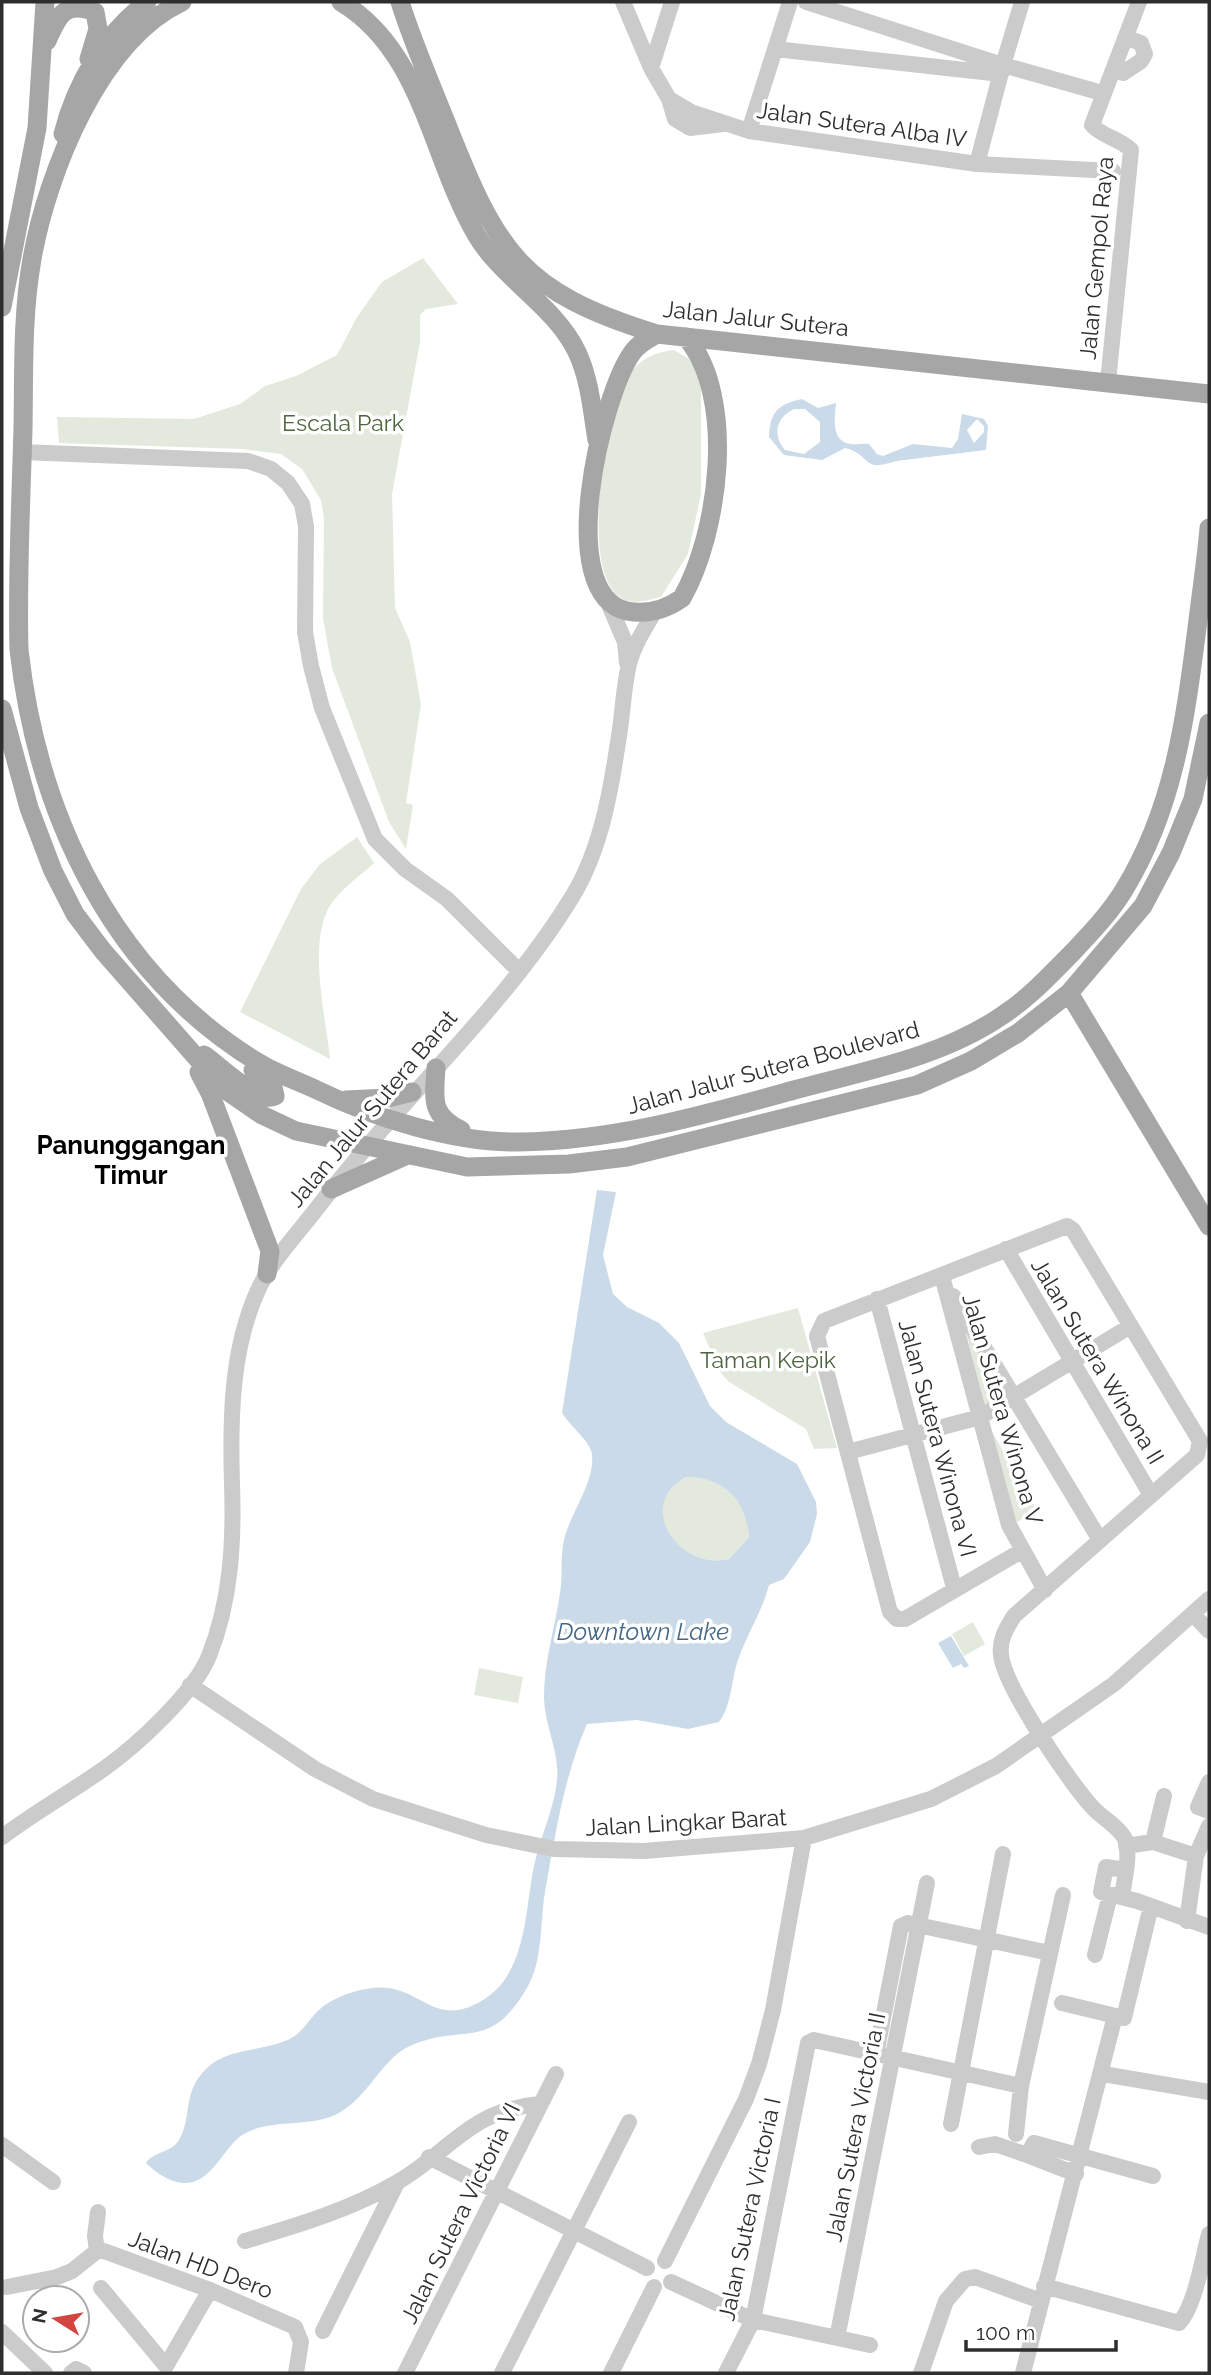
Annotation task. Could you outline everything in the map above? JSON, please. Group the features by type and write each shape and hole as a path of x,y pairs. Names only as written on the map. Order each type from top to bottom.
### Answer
{"main road":[{"path":"2,307 37,128 45,2"},
{"path":"72,101 109,39 147,2"},
{"name":"Jalan Jalur Sutera Boulevard","path":"182,2 156,18 117,60 70,137 53,178 32,257 28,286 19,534 19,650 24,689 46,785 60,825 91,890 143,964 201,1021 260,1063 387,1120 474,1137 516,1142 627,1132 723,1110 912,1059 959,1041 1004,1014 1049,976 1087,937 1122,894 1149,846 1183,735 1208,549"},
{"path":"341,2 377,28 399,59 455,196 479,238 569,338 588,379 597,443"},
{"name":"Jalan Jalur Sutera","path":"400,2 467,177 498,237 536,279 559,295 611,320 657,334 1209,394"},
{"path":"41,72 45,44 59,14 69,6 82,5 94,12 98,29 72,101 53,178"},
{"path":"597,443 631,354 657,334"},
{"path":"607,600 620,609 635,613 654,611 682,598 689,586 712,505 717,452 710,377 700,354 686,337"},
{"name":"Jalan Jalur Sutera Barat","path":"597,443 589,494 590,556 597,583 607,600"},
{"path":"1208,549 1209,528"},
{"path":"2,575 19,534"},
{"path":"2,709 29,808 52,871 75,914 103,951 224,1089 262,1115 296,1131 467,1167 556,1164 627,1157 917,1085 971,1061 1018,1033 1069,993 1143,905 1171,853 1193,799 1209,723"},
{"path":"1069,993 1209,1226"},
{"path":"182,1041 228,1071 253,1093 262,1098 275,1096 272,1083 242,1063 201,1021"},
{"path":"182,1041 210,1093 270,1251 267,1274"},
{"path":"436,1068 434,1104 445,1122 474,1137"},
{"path":"338,1100 388,1098 412,1092"},
{"path":"331,1188 405,1156"}],"street":[{"name":"Jalan Sutera Alba IV","path":"623,2 651,68 669,99 681,108 749,131 977,164 1022,2"},
{"path":"651,68 673,2"},
{"path":"749,131 790,2"},
{"path":"806,2 1002,69 1095,90"},
{"name":"Jalan Gempol Raya","path":"1108,382 1131,150 1124,143 1097,132 1092,125 1139,2"},
{"path":"1114,70 1123,73 1141,61 1145,54 1141,43 1127,38"},
{"path":"775,49 1002,69"},
{"path":"977,164 1113,171"},
{"path":"22,452 247,461 271,469 288,483 302,504 306,526 303,596 311,666 322,708 375,839 405,869 447,899 518,970"},
{"name":"Jalan Jalur Sutera Barat","path":"2,1837 54,1799 106,1767 149,1729 190,1685 208,1658 223,1609 232,1558 231,1422 235,1381 248,1313 267,1274 331,1188 518,970 573,895 592,853 609,793 628,668 625,642 607,600"},
{"name":"Jalan Jalur Sutera Barat","path":"628,668 654,611"},
{"path":"1023,1550 905,1619 897,1619 890,1612 817,1336 824,1321 1067,1226 1073,1230 1200,1441 1197,1455 1014,1616 1003,1632 1001,1659 1007,1670 1017,1673 1047,1732 1093,1808 1124,1837 1126,1870 1095,1955"},
{"name":"Jalan Sutera Winona II","path":"1006,1250 1151,1495"},
{"path":"942,1276 1013,1399 1100,1540"},
{"name":"Jalan Sutera Winona V","path":"942,1276 1009,1525 1045,1590"},
{"name":"Jalan Sutera Winona VI","path":"877,1299 954,1588"},
{"path":"848,1451 980,1417 1129,1327"},
{"name":"Jalan Lingkar Barat","path":"190,1685 280,1749 373,1799 429,1819 531,1845 554,1849 644,1851 804,1838 949,1791 996,1766 1114,1684 1209,1599"},
{"path":"1193,1614 1209,1631"},
{"path":"1209,1782 1198,1807 1209,1811"},
{"path":"1153,1842 1164,1796"},
{"path":"1187,1920 1196,1856 1209,1826"},
{"name":"Jalan Lingkar Barat","path":"666,2262 746,2099 759,2064 773,2010 804,1838"},
{"path":"1126,1846 1153,1842 1196,1856"},
{"path":"951,2123 1003,1854"},
{"name":"Jalan Sutera Victoria II","path":"836,2338 884,2056 919,1925 927,1883"},
{"path":"1016,2134 1020,2086 1063,1895"},
{"path":"1116,1896 1209,1927"},
{"path":"1062,2003 1124,2018 1151,1906"},
{"path":"919,1925 1050,1953"},
{"path":"1023,2373 1103,2074 1115,2017"},
{"name":"Jalan Sutera Victoria I","path":"726,2373 753,2320 805,2049 814,2040 884,2056"},
{"path":"884,2056 1020,2086"},
{"name":"Jalan Sutera Victoria VI","path":"405,2373 556,2074"},
{"path":"1103,2074 1209,2092"},
{"path":"245,2241 297,2226 397,2183 467,2127 493,2114 518,2106 540,2104"},
{"path":"502,2373 629,2122"},
{"path":"1027,2155 1033,2142 1153,2176"},
{"path":"979,2147 995,2144 1076,2174"},
{"path":"4,2149 53,2182"},
{"path":"429,2157 647,2268"},
{"path":"323,2330 397,2183"},
{"path":"97,2251 95,2236 98,2212"},
{"path":"921,2373 946,2301 965,2279 975,2277 1179,2323 1184,2318 1194,2289 1209,2234"},
{"name":"Jalan HD Dero","path":"4,2288 44,2281 72,2271 97,2251 210,2290 295,2327 301,2342 296,2373"},
{"path":"657,2260 666,2262 674,2273 671,2282 664,2288 654,2287 647,2279 647,2268 657,2260"},
{"path":"671,2282 753,2320 870,2345"},
{"path":"611,2373 654,2287"},
{"path":"102,2288 166,2366 210,2290"},
{"path":"2,2332 46,2373"},
{"path":"71,2373 76,2369 84,2373"}],"green space":[{"name":"Escala Park","path":"423,258 458,304 426,309 420,315 420,342 392,494 395,608 410,642 421,704 406,803 413,805 406,849 389,822 332,668 323,618 324,518 321,500 302,469 281,454 242,449 59,443 57,417 194,419 240,404 265,386 296,376 337,355 357,317 382,282"},
{"path":"674,350 689,359 701,379 701,494 688,554 661,597 640,602 630,601 620,597 608,581 601,556 600,490 605,454 620,394 629,375 649,357"},
{"path":"357,837 374,863 334,900 325,915 321,934 320,976 330,1059 240,1012 301,889 320,864"},
{"name":"Taman Kepik","path":"798,1308 837,1448 814,1449 806,1429 729,1382 721,1373 703,1333"},
{"path":"964,1326 1003,1394 985,1406"},
{"path":"987,1423 1037,1510 1014,1524"},
{"path":"686,1477 712,1482 722,1487 738,1502 749,1537 729,1559 711,1560 694,1555 679,1546 669,1533 663,1518 663,1503 671,1489"},
{"path":"973,1622 985,1644 964,1656 952,1634"},
{"path":"479,1668 523,1677 518,1703 474,1695"}],"water":[{"path":"802,399 818,408 836,403 835,428 840,438 851,444 869,444 877,454 883,456 913,444 952,448 958,439 962,414 984,419 988,426 986,450 877,465 845,448 822,460 784,455 769,437 771,421 781,407","holes":["794,409 805,409 820,422 820,442 804,454 785,450 778,438 780,422","977,419 984,426 984,432 974,443 967,430"]},
{"name":"Downtown Lake","path":"597,1190 616,1192 603,1255 613,1294 627,1307 659,1323 679,1343 710,1406 726,1422 797,1464 816,1502 817,1514 810,1542 784,1579 769,1585 738,1660 723,1715 719,1722 688,1729 637,1720 587,1724 572,1764 561,1806 533,1976 514,2007 500,2021 474,2033 444,2036 408,2047 390,2061 356,2100 335,2115 253,2130 236,2140 200,2179 180,2183 167,2178 146,2163 179,2140 194,2086 199,2077 215,2062 291,2038 326,2005 352,1992 389,1988 402,1991 443,2010 455,2010 483,2000 497,1989 508,1974 522,1939 534,1866 557,1780 556,1759 546,1718 546,1670 560,1593 564,1540 592,1465 591,1450 562,1413","holes":["686,1477 700,1478 731,1494 743,1512 749,1537 729,1559 711,1560 694,1555 680,1546 669,1533 664,1518 664,1503 671,1489"]},
{"path":"951,1636 969,1666 964,1668 961,1664 953,1668 938,1643"}],"district":[{"name":"Panunggangan Timur","path":"131,1160"}]}
